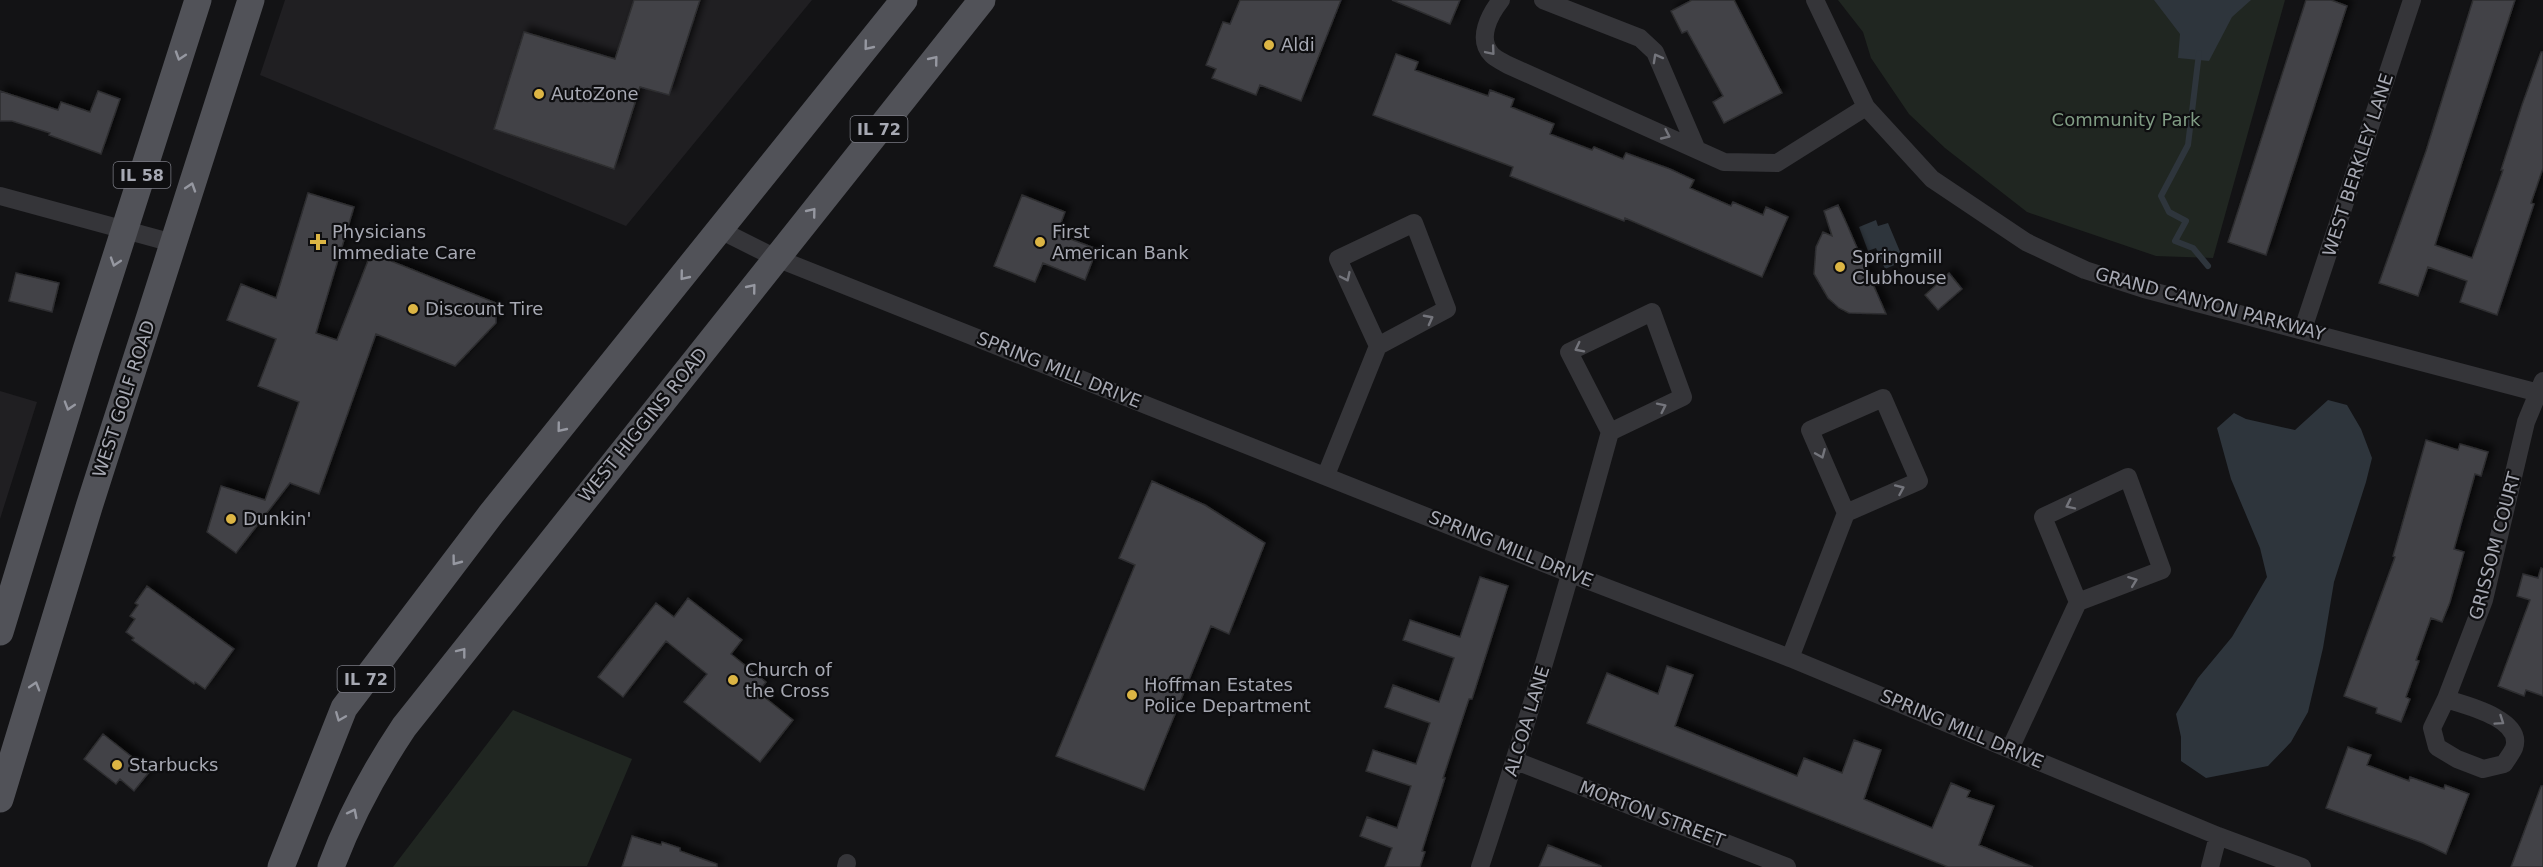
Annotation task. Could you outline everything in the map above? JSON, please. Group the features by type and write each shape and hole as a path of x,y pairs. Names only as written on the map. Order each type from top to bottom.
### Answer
{"main road":[{"name":"IL 58","path":"0,632 198,0"},
{"name":"WEST GOLF ROAD","path":"0,799 250,0"},
{"name":"IL 72","path":"280,867 344,708 491,514 904,0"},
{"name":"WEST HIGGINS ROAD","path":"331,867 346,826 364,790 404,727 982,0"}],"street":[{"path":"1501,0 1492,11 1485,30 1484,42 1492,55 1508,65 1724,162 1777,163 1866,107"},
{"path":"1543,0 1640,38 1655,52 1697,150"},
{"name":"GRAND CANYON PARKWAY","path":"1815,0 1866,107 1932,179 2026,242 2085,270 2144,289 2273,324 2303,329 2541,389"},
{"name":"WEST BERKLEY LANE","path":"2303,329 2412,0"},
{"path":"0,196 173,243"},
{"path":"1326,475 1378,346 1447,309 1414,223 1338,259 1378,346"},
{"name":"SPRING MILL DRIVE","path":"720,230 776,258 1790,658 2218,836 2302,867"},
{"path":"1652,312 1683,397 1610,432 1569,352 1652,312"},
{"name":"GRISSOM COURT","path":"2446,699 2501,720 2513,732 2515,746 2504,764 2484,769 2457,759 2437,747 2432,728 2446,699 2484,600 2526,422 2541,389"},
{"path":"1790,658 1846,513 1810,430 1883,398 1918,481 1846,513"},
{"name":"ALCOA LANE","path":"1480,867 1516,761 1610,432"},
{"path":"2010,749 2078,602 2162,570 2128,477 2043,517 2078,602"},
{"name":"MORTON STREET","path":"1516,761 1787,867"},
{"path":"2210,867 2218,836"}],"shaded area":[{"path":"285,0 812,0 626,226 260,75"},
{"path":"2154,0 2251,0 2232,17 2209,61 2178,58 2180,34"},
{"path":"1876,220 1878,226 1888,223 1904,261 1885,269 1876,248 1868,251 1859,227"},
{"path":"0,391 37,402 0,519"},
{"path":"2328,400 2347,405 2361,429 2372,458 2334,582 2323,648 2308,712 2291,742 2268,766 2206,778 2181,761 2181,737 2176,714 2198,678 2232,637 2267,577 2260,548 2231,479 2217,428 2234,413 2246,419 2295,430"}],"green space":[{"name":"Community Park","path":"1838,0 2285,0 2213,258 2156,256 2027,212 1945,148 1909,114 1871,58 1863,32"},
{"path":"513,710 632,759 587,866 393,867"}],"building":[{"path":"634,0 700,0 669,95 640,87 614,169 494,129 524,32 615,59"},
{"name":"Aldi","path":"1240,0 1341,0 1301,101 1260,85 1256,95 1212,78 1216,69 1206,65 1223,22 1230,24"},
{"path":"1392,0 1460,0 1450,24"},
{"path":"1692,0 1734,0 1782,93 1724,123 1713,102 1723,96 1687,31 1682,33 1671,11"},
{"path":"2306,0 2331,0 2347,6 2266,255 2228,242"},
{"path":"2473,0 2515,0 2435,245 2472,258 2503,170 2501,170 2522,105 2541,52 2543,52 2543,168 2531,203 2534,204 2497,315 2460,302 2467,281 2428,267 2418,296 2379,283 2426,151"},
{"path":"1396,54 1418,62 1415,70 1488,96 1490,90 1514,99 1511,107 1554,124 1550,134 1592,150 1594,147 1623,159 1626,153 1670,169 1694,180 1690,188 1731,206 1733,202 1763,215 1766,207 1788,217 1762,277 1625,218 1624,221 1510,176 1513,167 1373,115"},
{"path":"0,91 58,110 61,102 90,112 98,91 120,99 101,154 49,135 50,133 12,121 0,121"},
{"path":"308,193 354,207 316,333 337,340 371,253 496,303 496,323 455,366 376,334 319,494 290,483 236,553 207,532 221,486 265,500 299,402 258,386 276,339 227,320 241,284 276,298"},
{"name":"First American Bank","path":"1022,195 1065,212 1057,234 1097,249 1085,280 1043,263 1035,282 994,266"},
{"name":"Springmill Clubhouse","path":"1838,205 1886,314 1849,313 1839,308 1828,298 1814,274 1816,247 1823,232 1832,236 1824,211"},
{"path":"16,273 59,283 52,312 9,301"},
{"path":"1949,273 1962,289 1938,310 1925,295"},
{"path":"2426,440 2458,450 2460,444 2488,452 2481,476 2475,474 2454,549 2464,552 2450,602 2442,622 2431,618 2416,660 2419,661 2406,697 2410,699 2401,722 2376,713 2377,708 2344,696 2395,557 2393,556"},
{"name":"Hoffman Estates Police Department","path":"1152,481 1205,505 1265,543 1229,634 1211,626 1144,790 1056,756 1135,565 1119,558"},
{"path":"2541,568 2543,569 2543,696 2526,690 2524,696 2498,686 2530,600 2517,596 2523,574 2538,578"},
{"path":"1480,577 1508,586 1472,699 1469,699 1443,778 1445,778 1422,851 1425,852 1420,867 1385,867 1392,848 1360,836 1367,817 1397,828 1411,786 1366,771 1373,750 1416,764 1430,723 1385,707 1393,685 1439,702 1454,658 1403,640 1410,620 1460,637"},
{"path":"147,586 234,649 205,689 195,682 194,684 132,640 134,638 126,632 135,619 130,616 138,605 135,603"},
{"name":"Church of the Cross","path":"688,598 742,640 731,654 766,682 758,692 793,720 760,762 684,702 707,674 666,641 623,697 598,677 656,603 674,617"},
{"path":"1667,666 1693,675 1675,726 1797,776 1804,758 1842,773 1854,740 1881,750 1864,799 1932,828 1951,783 1970,791 1967,797 1994,806 1979,845 2033,867 1948,867 1587,723 1607,673 1658,694"},
{"name":"Starbucks","path":"103,734 150,771 134,791 120,779 116,784 84,759"},
{"path":"2348,747 2371,755 2367,765 2409,781 2410,777 2444,789 2445,785 2469,794 2446,854 2423,843 2326,808"},
{"path":"2541,786 2543,786 2543,867 2511,867"},
{"path":"632,836 680,848 680,851 717,864 717,867 622,867"},
{"path":"1548,845 1601,866 1601,867 1539,867"}],"waterway":[{"path":"2199,53 2188,145 2161,196 2169,212 2186,221 2175,241 2193,248 2208,266"}],"place":[{"name":"Aldi","path":"1269,45"},
{"name":"AutoZone","path":"539,94"},
{"name":"Physicians Immediate Care","path":"318,242"},
{"name":"First American Bank","path":"1040,242"},
{"name":"Springmill Clubhouse","path":"1840,267"},
{"name":"Discount Tire","path":"413,309"},
{"name":"Dunkin'","path":"231,519"},
{"name":"Church of the Cross","path":"733,680"},
{"name":"Hoffman Estates Police Department","path":"1132,695"},
{"name":"Starbucks","path":"117,765"}]}
